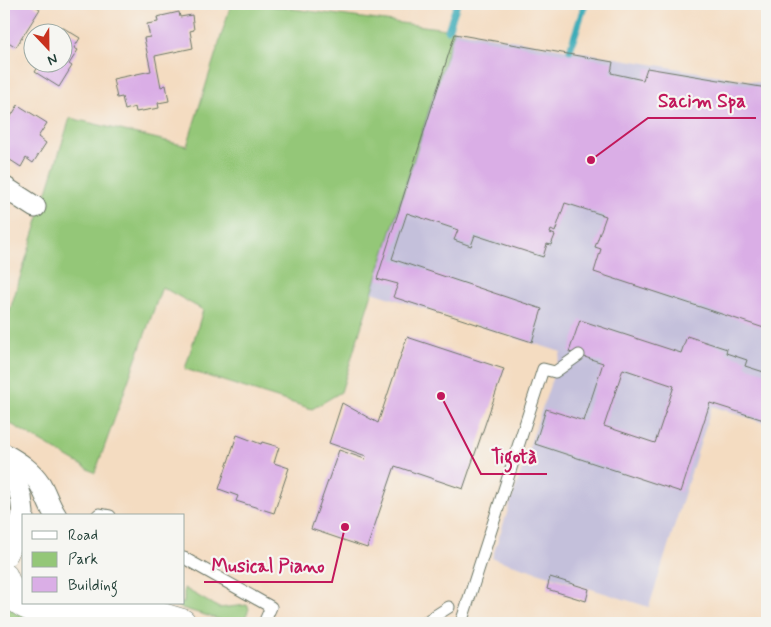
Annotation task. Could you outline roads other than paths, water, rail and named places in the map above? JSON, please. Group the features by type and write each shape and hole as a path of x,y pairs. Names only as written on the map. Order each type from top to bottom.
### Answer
{"main road":[{"path":"6,586 22,603"},
{"path":"25,604 48,611 67,606 86,607 172,620"},
{"path":"137,604 172,620"}],"street":[{"path":"4,187 35,207"},
{"path":"4,454 33,474 55,514"},
{"path":"4,468 14,480 22,497 23,514"},
{"path":"12,539 22,515"}],"lane":[{"path":"461,623 543,368 555,372 579,355"},
{"path":"185,559 271,607 264,623"},
{"path":"425,620 449,608"}],"waterway":[{"path":"448,30 457,4"},
{"path":"570,50 585,4"}],"place":[{"name":"Sacim Spa","path":"591,160"},
{"name":"Tigotà","path":"441,396"},
{"name":"Musical Piano","path":"345,527"}]}
